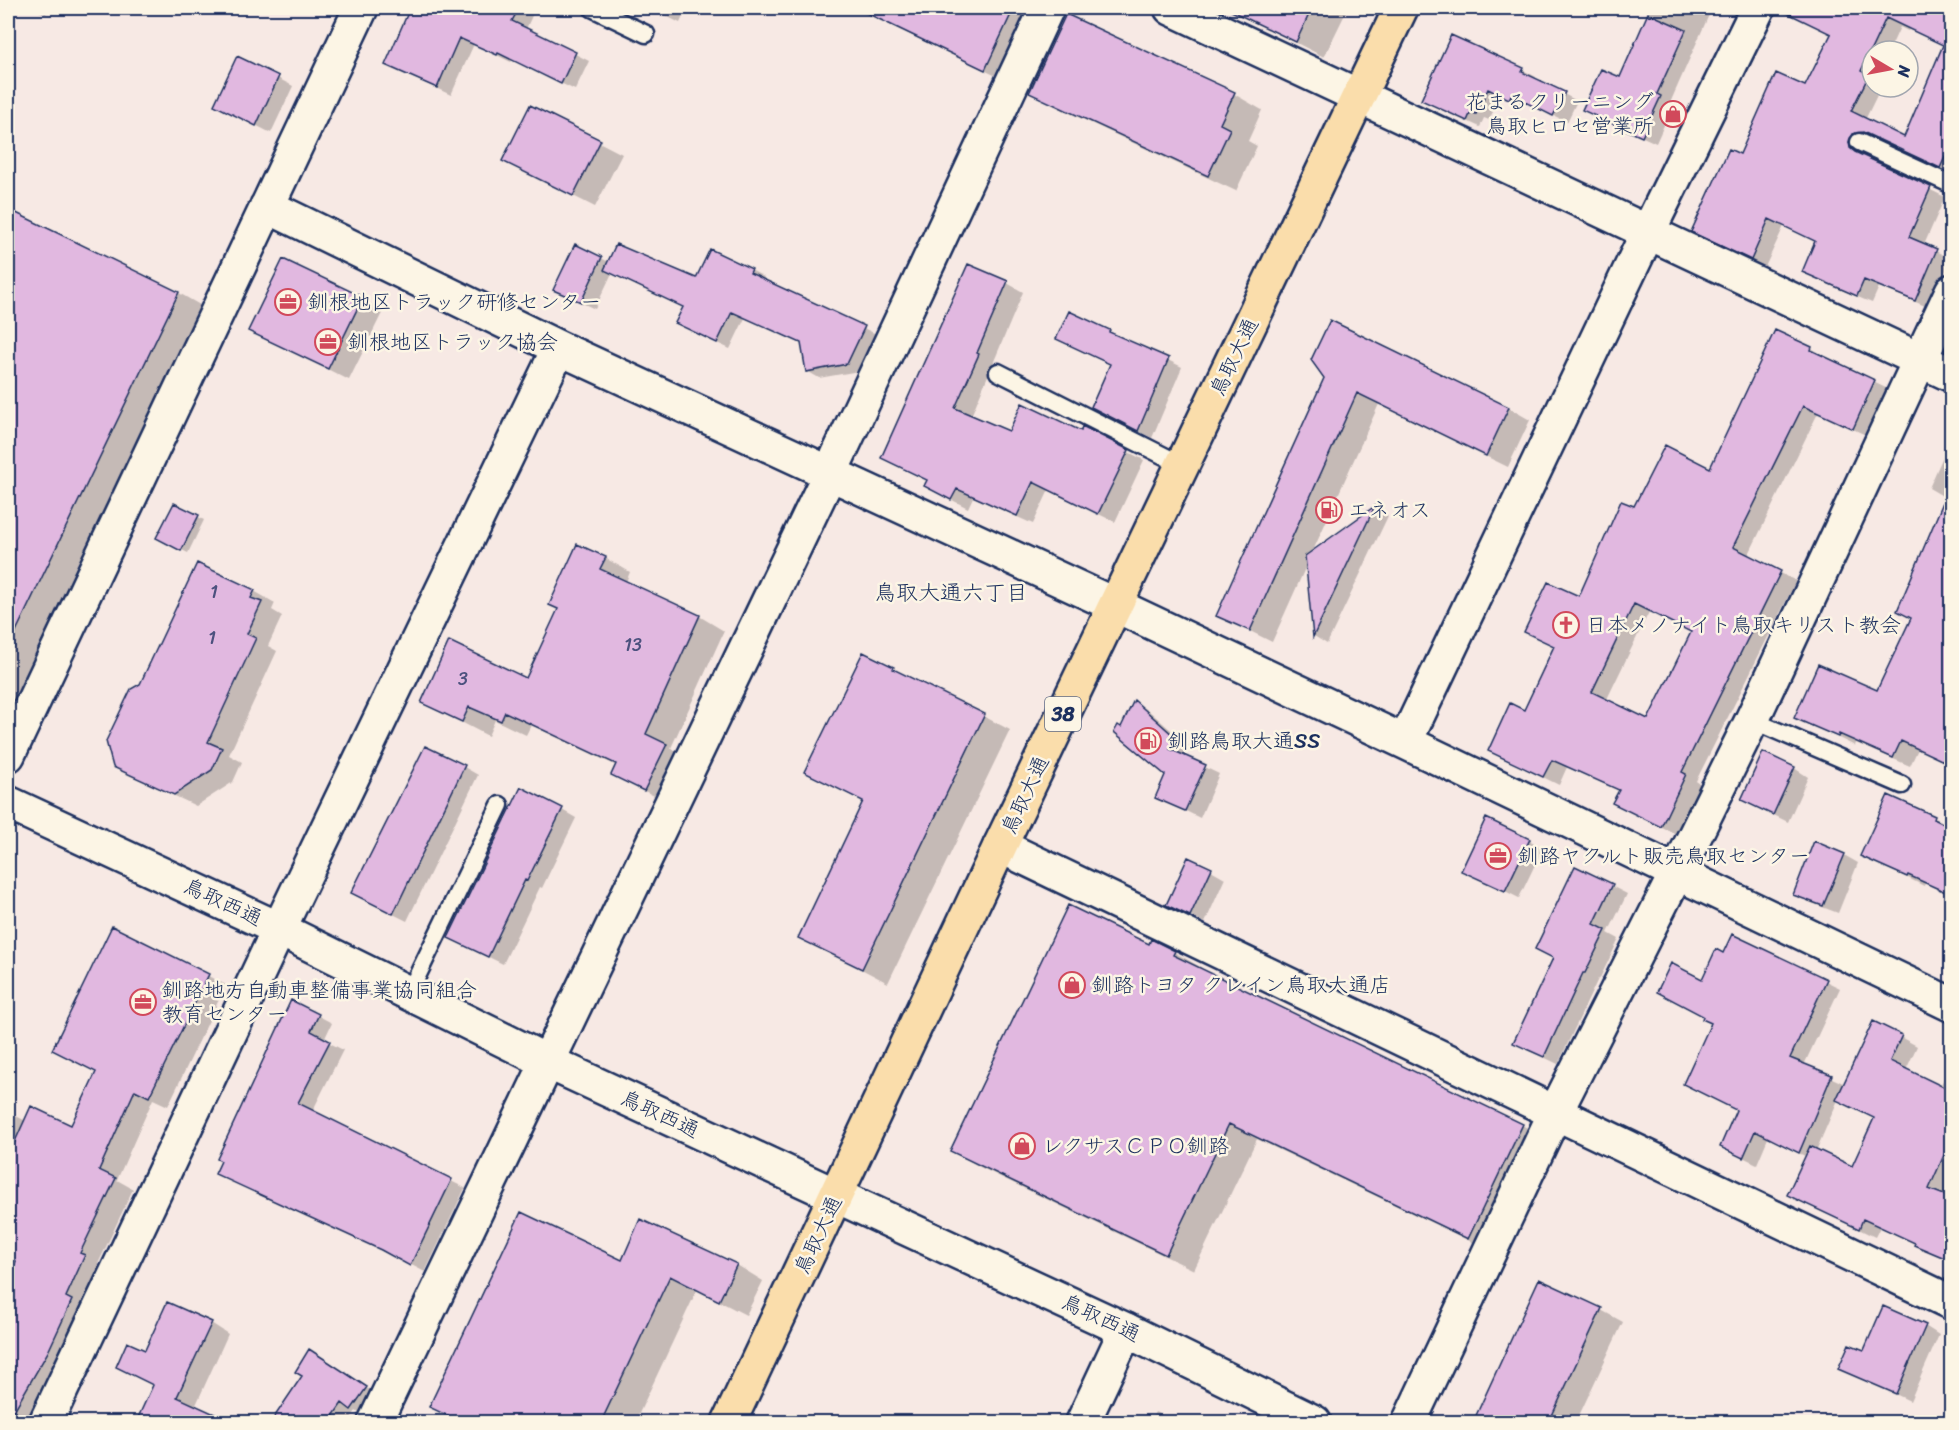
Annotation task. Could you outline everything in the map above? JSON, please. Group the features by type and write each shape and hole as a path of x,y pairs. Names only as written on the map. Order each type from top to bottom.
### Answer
{"highway":[{"name":"鳥取大通","path":"729,1422 1000,846 1401,8"}],"street":[{"path":"8,755 362,8"},
{"path":"375,1422 830,473 1047,8"},
{"path":"1171,8 1952,375"},
{"path":"1405,742 1648,232 1758,8"},
{"path":"267,206 559,348 1115,605 1405,742 1676,874 1950,999"},
{"path":"1409,1422 1556,1111 1752,720 1952,291"},
{"path":"46,1422 279,929 559,348"},
{"name":"鳥取西通","path":"8,803 279,929 548,1062 1126,1330 1314,1422"},
{"path":"1000,846 1952,1303"},
{"path":"1083,1422 1126,1330"}],"lane":[{"path":"592,8 646,34"},
{"path":"1859,141 1952,185"},
{"path":"998,372 1182,465"},
{"path":"1752,720 1902,785"},
{"path":"409,993 500,805"}],"building":[{"path":"410,8 519,8 512,21 576,52 561,84 498,53 497,55 459,38 437,88 385,65"},
{"path":"856,8 1014,8 985,70"},
{"path":"1225,8 1312,8 1296,42"},
{"path":"1777,8 1952,8 1952,142 1940,168 1863,132 1853,134 1849,142 1850,148 1855,152 1931,187 1909,237 1937,249 1915,301 1864,280 1857,296 1802,272 1815,241 1769,219 1751,260 1691,232 1729,149 1740,154 1776,73 1805,86 1831,34"},
{"path":"1648,13 1686,30 1657,94 1661,96 1642,137 1582,110 1601,69 1620,77"},
{"path":"1066,14 1235,92 1220,124 1230,129 1208,176 1029,93"},
{"path":"1451,35 1524,68 1522,72 1565,92 1553,116 1511,95 1509,99 1488,89 1476,114 1471,112 1467,121 1421,100"},
{"path":"237,56 279,76 256,126 214,105"},
{"path":"530,105 601,140 573,196 502,161"},
{"path":"8,209 179,292 8,648"},
{"path":"575,244 602,257 581,302 553,290"},
{"path":"616,244 696,278 710,249 752,269 750,273 865,326 847,364 806,372 801,343 732,312 717,343 675,323 683,307 604,270"},
{"path":"283,259 363,297 328,369 248,331"},
{"path":"968,264 1008,281 955,408 1009,431 1022,403 1081,431 1082,426 1129,450 1098,514 1033,482 1017,516 957,489 951,500 924,486 927,480 881,458"},
{"path":"1069,311 1110,330 1109,332 1169,358 1138,431 1091,407 1110,364 1056,339"},
{"path":"1330,320 1509,407 1486,456 1357,393 1250,631 1216,616 1324,378 1311,360"},
{"path":"1775,330 1875,380 1853,429 1803,406 1733,547 1781,571 1682,772 1686,774 1661,827 1612,803 1619,790 1552,760 1543,777 1488,751 1510,703 1524,710 1554,646 1524,632 1548,582 1579,596 1621,501 1634,506 1665,445 1710,468","holes":["1634,604 1691,632 1648,719 1592,692"]},
{"path":"1952,481 1952,765 1901,741 1893,758 1839,734 1838,737 1794,718 1818,664 1877,690 1911,618 1897,611"},
{"path":"174,503 199,515 181,551 156,538"},
{"path":"1375,506 1313,637 1305,556"},
{"path":"577,544 606,557 600,569 700,615 646,734 667,744 644,791 611,775 616,764 505,712 501,721 469,707 462,722 421,703 449,641 526,678 558,609 549,605"},
{"path":"197,563 255,590 251,598 262,602 247,634 256,638 208,742 222,748 212,770 174,795 113,767 106,741 131,689 140,684"},
{"path":"863,652 985,714 862,969 798,938 863,801 804,772"},
{"path":"1134,700 1175,737 1170,749 1206,765 1185,811 1155,798 1165,775 1114,732 1118,725 1121,727"},
{"path":"425,746 465,765 393,914 351,893"},
{"path":"1763,752 1795,767 1773,815 1741,800"},
{"path":"521,787 563,808 488,957 448,938"},
{"path":"1888,795 1935,816 1934,819 1952,828 1952,895 1860,856"},
{"path":"1486,818 1530,839 1505,891 1461,871"},
{"path":"1814,841 1845,854 1823,906 1793,895"},
{"path":"1188,857 1212,868 1190,916 1166,905"},
{"path":"1575,866 1613,884 1594,924 1606,930 1583,973 1544,1057 1513,1043 1553,958 1535,949"},
{"path":"1068,905 1149,944 1151,939 1175,951 1173,955 1523,1124 1468,1239 1229,1124 1166,1255 950,1151"},
{"path":"112,926 209,974 149,1097 135,1090 99,1170 116,1178 80,1253 85,1255 66,1297 72,1300 48,1352 8,1421 8,1280 16,1261 8,1257 8,1157 31,1106 71,1125 96,1072 52,1050"},
{"path":"1732,934 1827,979 1790,1058 1832,1075 1799,1153 1755,1131 1743,1158 1720,1147 1736,1110 1683,1084 1711,1023 1702,1019 1703,1016 1657,992 1671,963 1702,979 1716,949 1723,953"},
{"path":"291,1000 319,1014 311,1031 330,1041 298,1103 452,1179 410,1266 381,1250 215,1174 221,1161 217,1159"},
{"path":"1873,1021 1902,1035 1890,1061 1952,1091 1952,1137 1929,1189 1952,1198 1952,1261 1863,1219 1859,1229 1787,1195 1810,1146 1852,1166 1874,1118 1836,1100"},
{"path":"521,1212 622,1260 640,1219 737,1264 719,1301 670,1276 601,1422 461,1422 429,1407"},
{"path":"1539,1279 1602,1308 1549,1422 1473,1422"},
{"path":"167,1302 212,1322 177,1397 232,1422 136,1422 153,1385 116,1367 127,1342 145,1350"},
{"path":"1883,1306 1926,1325 1896,1394 1838,1369 1849,1344 1864,1350"},
{"path":"309,1349 367,1387 351,1410 342,1403 329,1422 271,1422 302,1376 295,1372"}],"place":[{"name":"花まるクリーニング 鳥取ヒロセ営業所","path":"1673,114"},
{"name":"釧根地区トラック研修センター","path":"288,302"},
{"name":"釧根地区トラック協会","path":"328,342"},
{"name":"エネオス","path":"1329,510"},
{"name":"日本メノナイト鳥取キリスト教会","path":"1566,625"},
{"name":"釧路鳥取大通SS","path":"1148,741"},
{"name":"釧路ヤクルト販売鳥取センター","path":"1498,856"},
{"name":"釧路トヨタ クレイン鳥取大通店","path":"1072,985"},
{"name":"釧路地方自動車整備事業協同組合 教育センター","path":"143,1002"},
{"name":"レクサスＣＰＯ釧路","path":"1022,1146"}],"district":[{"name":"鳥取大通六丁目","path":"951,592"}]}
